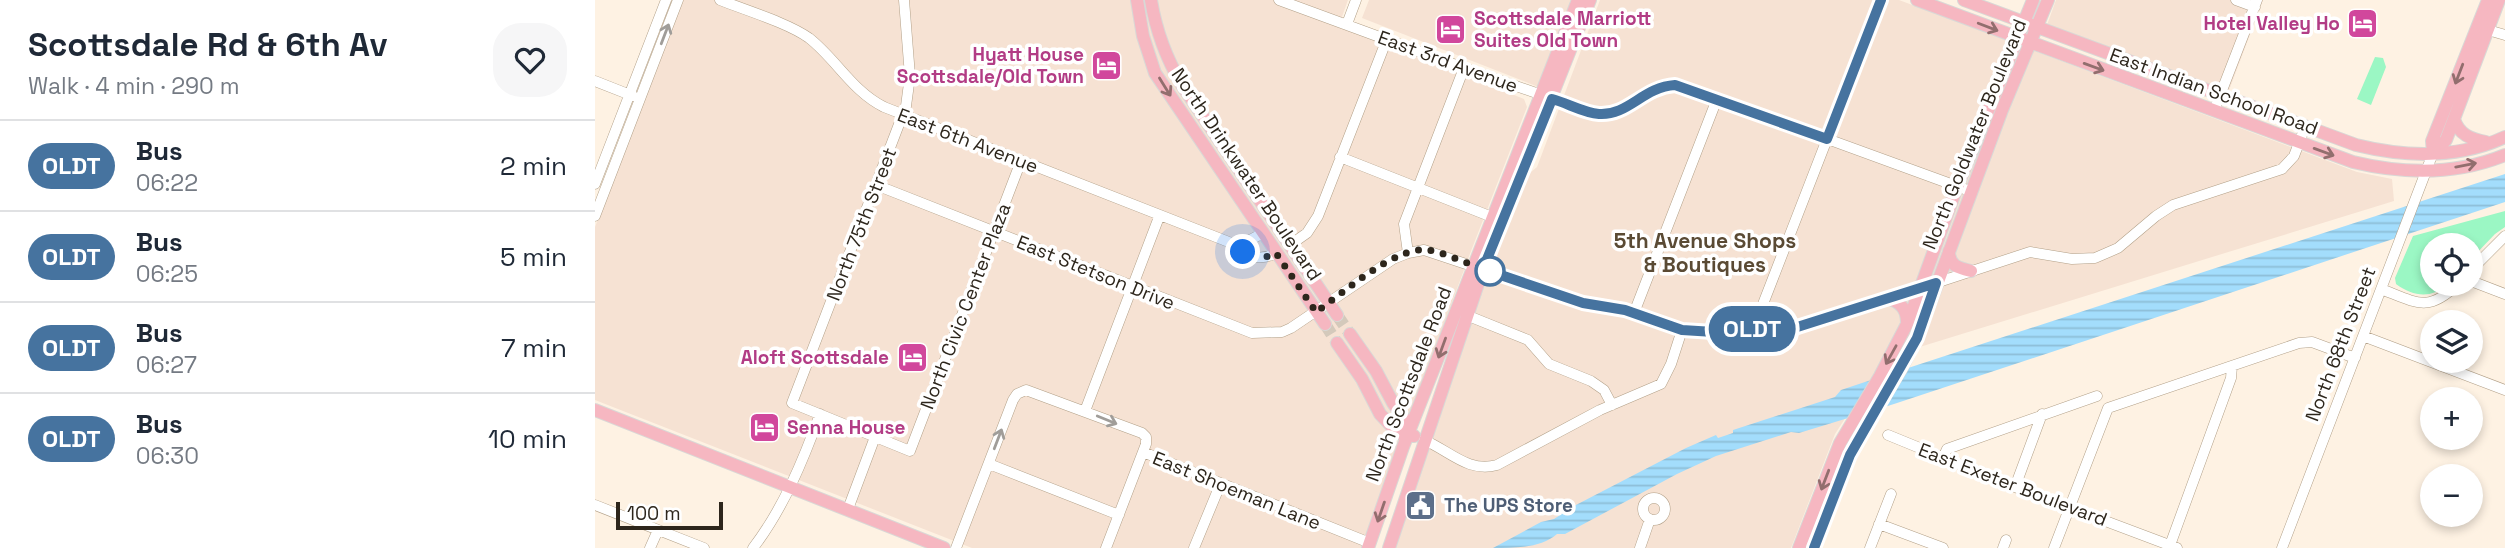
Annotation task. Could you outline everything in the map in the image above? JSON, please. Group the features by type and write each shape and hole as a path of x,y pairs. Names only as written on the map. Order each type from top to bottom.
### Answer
{"main road":[{"name":"North Drinkwater Boulevard","path":"1136,0 1143,36 1155,73 1325,324"},
{"name":"North Drinkwater Boulevard","path":"1151,0 1156,29 1171,67 1337,315"},
{"name":"North Scottsdale Road","path":"1371,546 1409,434 1547,97 1578,0"},
{"name":"North Scottsdale Road","path":"1389,548 1466,315 1492,217 1590,0"},
{"name":"East Indian School Road","path":"1917,0 2214,111 2368,165 2426,171 2466,166 2505,155"},
{"name":"East Indian School Road","path":"1964,0 2368,148 2391,153 2452,152 2505,137"},
{"name":"North Goldwater Boulevard","path":"1799,548 1835,453 1907,324 1957,187 2033,0"},
{"name":"North Goldwater Boulevard","path":"1814,548 1850,455 1917,338 1970,191 2048,0"},
{"name":"North 68th Street","path":"2434,153 2432,141 2488,0"},
{"name":"North 68th Street","path":"2434,153 2447,139 2499,0"},
{"path":"2454,119 2463,134 2490,142"},
{"path":"1949,246 1952,263 1960,269 1971,271"},
{"path":"1888,298 1903,306 1907,314 1907,324"},
{"path":"1350,334 1405,420 1409,434"},
{"path":"1337,343 1362,379 1380,414 1398,433 1424,440"},
{"path":"595,410 944,548"}],"street":[{"path":"595,184 666,0"},
{"path":"595,216 678,0"},
{"name":"East 6th Avenue","path":"720,0 804,35 826,52 849,81 866,96 903,115 1239,247 1243,252 1257,258 1276,253"},
{"name":"North 75th Street","path":"820,414 792,403 909,94 911,76 904,0"},
{"name":"East 3rd Avenue","path":"1279,0 1464,68 1601,114 1619,110 1649,91 1663,86 1682,86 1970,191"},
{"path":"1347,24 1356,0"},
{"path":"1766,339 1754,337 1753,328 1881,0"},
{"path":"2214,111 2256,3 2236,0"},
{"path":"2488,30 2505,35"},
{"path":"1290,246 1314,225 1387,39"},
{"path":"1464,68 1404,223 1408,253 1431,251 1583,303 1634,313 1682,330 1714,332 1734,337 1747,344 2030,251 2085,260 2108,254 2173,205 2283,169 2294,156 2305,127"},
{"path":"595,81 640,98"},
{"path":"1634,313 1717,99"},
{"name":"North 68th Street","path":"2282,548 2434,153"},
{"path":"1340,157 1492,217"},
{"name":"North Civic Center Plaza","path":"876,437 910,451 1021,161"},
{"name":"East Stetson Drive","path":"876,185 1252,333 1283,332 1386,264 1408,253"},
{"path":"1085,411 1159,216"},
{"path":"1239,247 1263,233"},
{"path":"2483,258 2505,236"},
{"path":"2483,286 2505,294"},
{"path":"2381,289 2416,302 2430,303 2444,296"},
{"path":"1763,304 1770,324 1766,339"},
{"path":"1466,315 1528,340 1549,363 1591,381 1604,390 1612,405"},
{"path":"1734,337 1761,321 1791,329"},
{"path":"1424,440 1471,467 1497,465 1612,405 1661,384 1669,370 1682,330"},
{"path":"2363,336 2505,390"},
{"path":"2054,548 2108,408 2285,348 2312,342 2355,358"},
{"path":"2172,547 2231,378 2232,366"},
{"name":"East Shoeman Lane","path":"989,464 1013,400 1021,391 1030,390 1142,433 1146,437 1143,452 1371,546"},
{"path":"1943,458 1947,449 2097,396"},
{"path":"753,548 768,528 802,464 820,414 876,437 848,509"},
{"path":"2015,487 2042,414"},
{"name":"East Exeter Boulevard","path":"1888,435 2172,547"},
{"path":"1106,548 1143,452"},
{"path":"956,548 989,464 1119,515"},
{"path":"1194,548 1220,485"},
{"path":"1870,548 1891,494"},
{"path":"595,505 703,548"},
{"path":"1640,548 1650,519"},
{"path":"1879,524 1943,548"},
{"path":"650,548 658,530"}],"shaded area":[{"path":"682,0 1348,0 1339,25 1524,99 1527,107 1361,548 972,548 595,400 595,227"},
{"path":"1369,0 1573,0 1536,86 1362,18"},
{"path":"1600,0 1899,0 2357,172 2392,179 2394,201 1884,358 1835,434 1791,548 1392,548 1466,326 1526,176 1537,167"},
{"path":"2056,0 2263,0 2228,93 2047,25"}],"green space":[{"path":"2375,57 2383,58 2386,67 2371,105 2357,99"},
{"path":"2505,211 2505,227 2483,246 2483,233 2424,233"},
{"path":"2420,234 2420,294 2409,292 2396,284 2395,278 2413,236"}],"water":[{"path":"2505,174 2505,202 1894,404 1716,456 1565,534 1557,534 1551,539 1528,546 1493,548 1716,435 1718,438 1733,433 1733,430 1835,397 1841,390 1865,382"}],"tunnel":[{"path":"1337,315 1350,334"},
{"path":"1325,324 1337,343"}],"bus line":[{"name":"OLDT","path":"1814,548 1855,443 1917,338 1936,283 1791,329 1761,321 1756,323 1752,330 1734,337 1720,332 1682,330 1625,310 1583,303 1483,269 1552,99 1595,113 1608,114 1629,106 1656,88 1682,86 1827,139 1881,0"}],"place":[{"name":"Hotel Valley Ho","path":"2363,23"},
{"name":"Scottsdale Marriott Suites Old Town","path":"1451,29"},
{"name":"Hyatt House Scottsdale/Old Town","path":"1107,65"},
{"name":"Aloft Scottsdale","path":"912,357"},
{"name":"Senna House","path":"764,427"},
{"name":"The UPS Store","path":"1421,505"}],"district":[{"name":"5th Avenue Shops & Boutiques","path":"1705,253"}],"route":[{"path":"1243,252 1257,258 1276,253 1316,312 1379,268 1408,253 1431,251 1490,271"}]}
